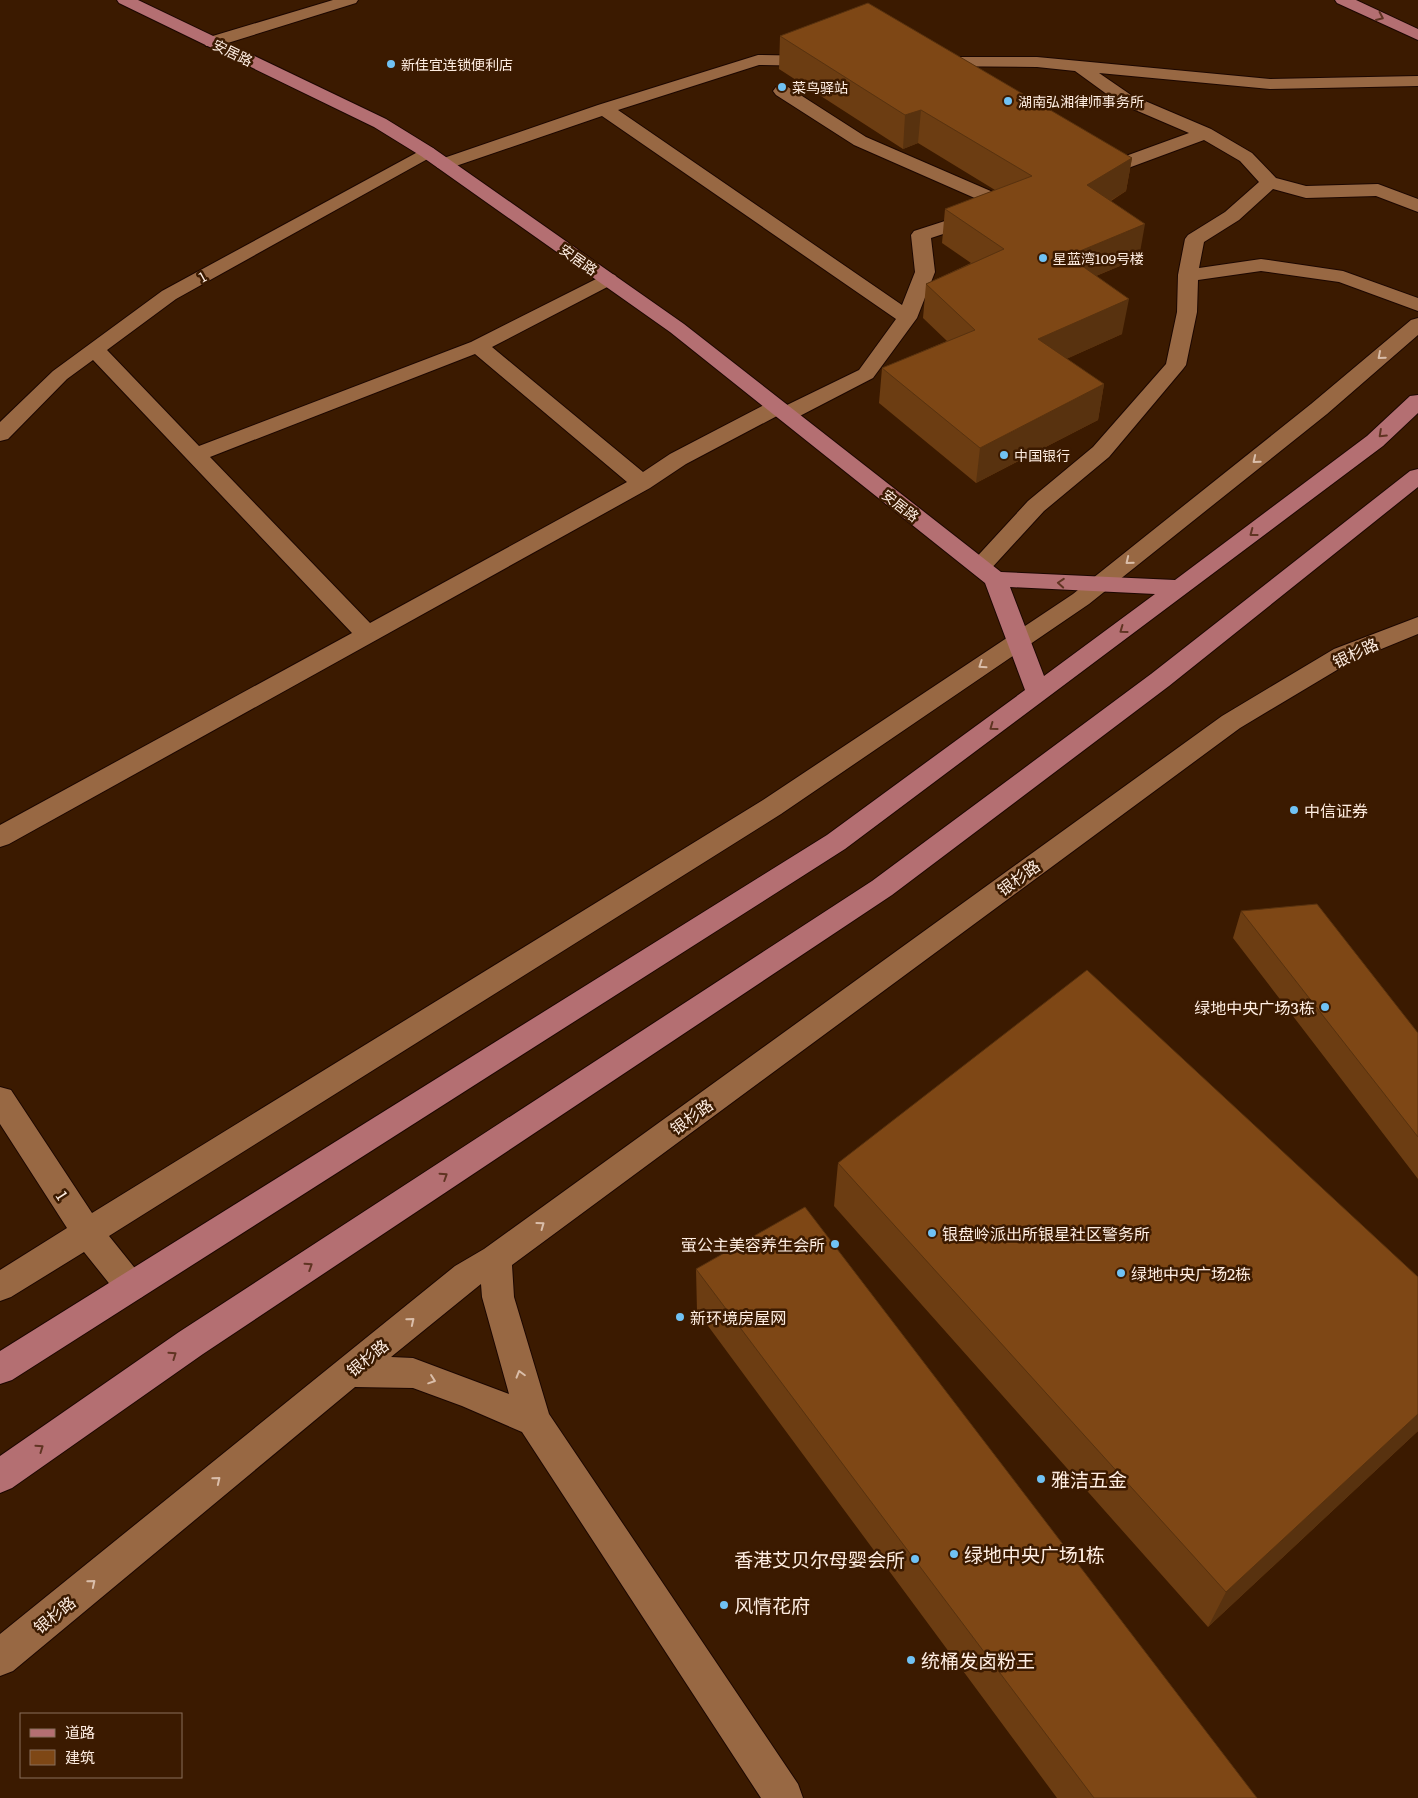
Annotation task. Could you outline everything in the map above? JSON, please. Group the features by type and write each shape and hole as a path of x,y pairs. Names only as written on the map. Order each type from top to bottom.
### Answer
{"main road":[{"name":"安居路","path":"125,0 380,123 435,158 678,328 987,573"},
{"path":"1343,0 1418,35"},
{"path":"0,1369 836,842 1180,588 1375,441 1418,401"},
{"path":"0,1476 190,1343 882,888 1160,680 1418,476"},
{"path":"987,573 1098,586 1180,588"},
{"path":"987,573 1018,642 1038,693"}],"street":[{"path":"212,42 350,0"},
{"name":"1","path":"0,434 60,375 169,295 435,158 604,109 758,60 833,61"},
{"path":"910,62 1037,62 1077,65 1125,72 1270,84 1418,81"},
{"path":"1077,65 1125,99 1205,133 1246,157 1269,182 1306,192 1378,190 1418,206"},
{"path":"782,92 860,141 1009,206"},
{"path":"604,109 907,318"},
{"path":"1084,178 1205,133"},
{"path":"987,573 1036,506 1100,452 1176,365 1187,312 1188,275 1195,239 1232,216 1269,182"},
{"path":"0,836 642,483 678,459 866,374 907,318 925,272 921,236 1027,199"},
{"path":"1188,275 1261,265 1344,277 1418,305"},
{"path":"195,455 478,346 608,279"},
{"path":"0,1287 772,807 1018,642 1098,586 1319,409 1418,324"},
{"path":"478,346 642,483"},
{"path":"95,350 367,634"},
{"name":"银杉路","path":"0,1658 466,1276 495,1259 1231,722 1344,655 1418,625"},
{"name":"1","path":"0,1098 88,1233 131,1287"},
{"path":"495,1259 498,1297 534,1421 784,1798"},
{"path":"349,1372 413,1373 470,1393 534,1421"}],"building":[{"path":"868,3 1132,158 1087,185 1145,224 1068,256 1129,299 1038,339 1104,384 980,448 882,368 975,330 926,284 1004,249 945,209 1032,176 921,110 905,115 780,36"},
{"path":"1317,904 1418,1033 1418,1137 1241,911"},
{"name":"绿地中央广场2栋","path":"1087,970 1418,1277 1418,1414 1226,1592 838,1163"},
{"name":"绿地中央广场1栋","path":"805,1207 1257,1798 1094,1798 696,1269"}],"place":[{"name":"新佳宜连锁便利店","path":"391,64"},
{"name":"菜鸟驿站","path":"782,87"},
{"name":"湖南弘湘律师事务所","path":"1008,101"},
{"name":"星蓝湾109号楼","path":"1043,258"},
{"name":"中国银行","path":"1004,455"},
{"name":"中信证券","path":"1294,810"},
{"name":"绿地中央广场3栋","path":"1325,1007"},
{"name":"银盘岭派出所银星社区警务所","path":"932,1233"},
{"name":"萤公主美容养生会所","path":"835,1244"},
{"name":"绿地中央广场2栋","path":"1121,1273"},
{"name":"新环境房屋网","path":"680,1317"},
{"name":"雅洁五金","path":"1041,1479"},
{"name":"绿地中央广场1栋","path":"954,1554"},
{"name":"香港艾贝尔母婴会所","path":"915,1559"},
{"name":"风情花府","path":"724,1605"},
{"name":"统桶发卤粉王","path":"911,1660"}]}
